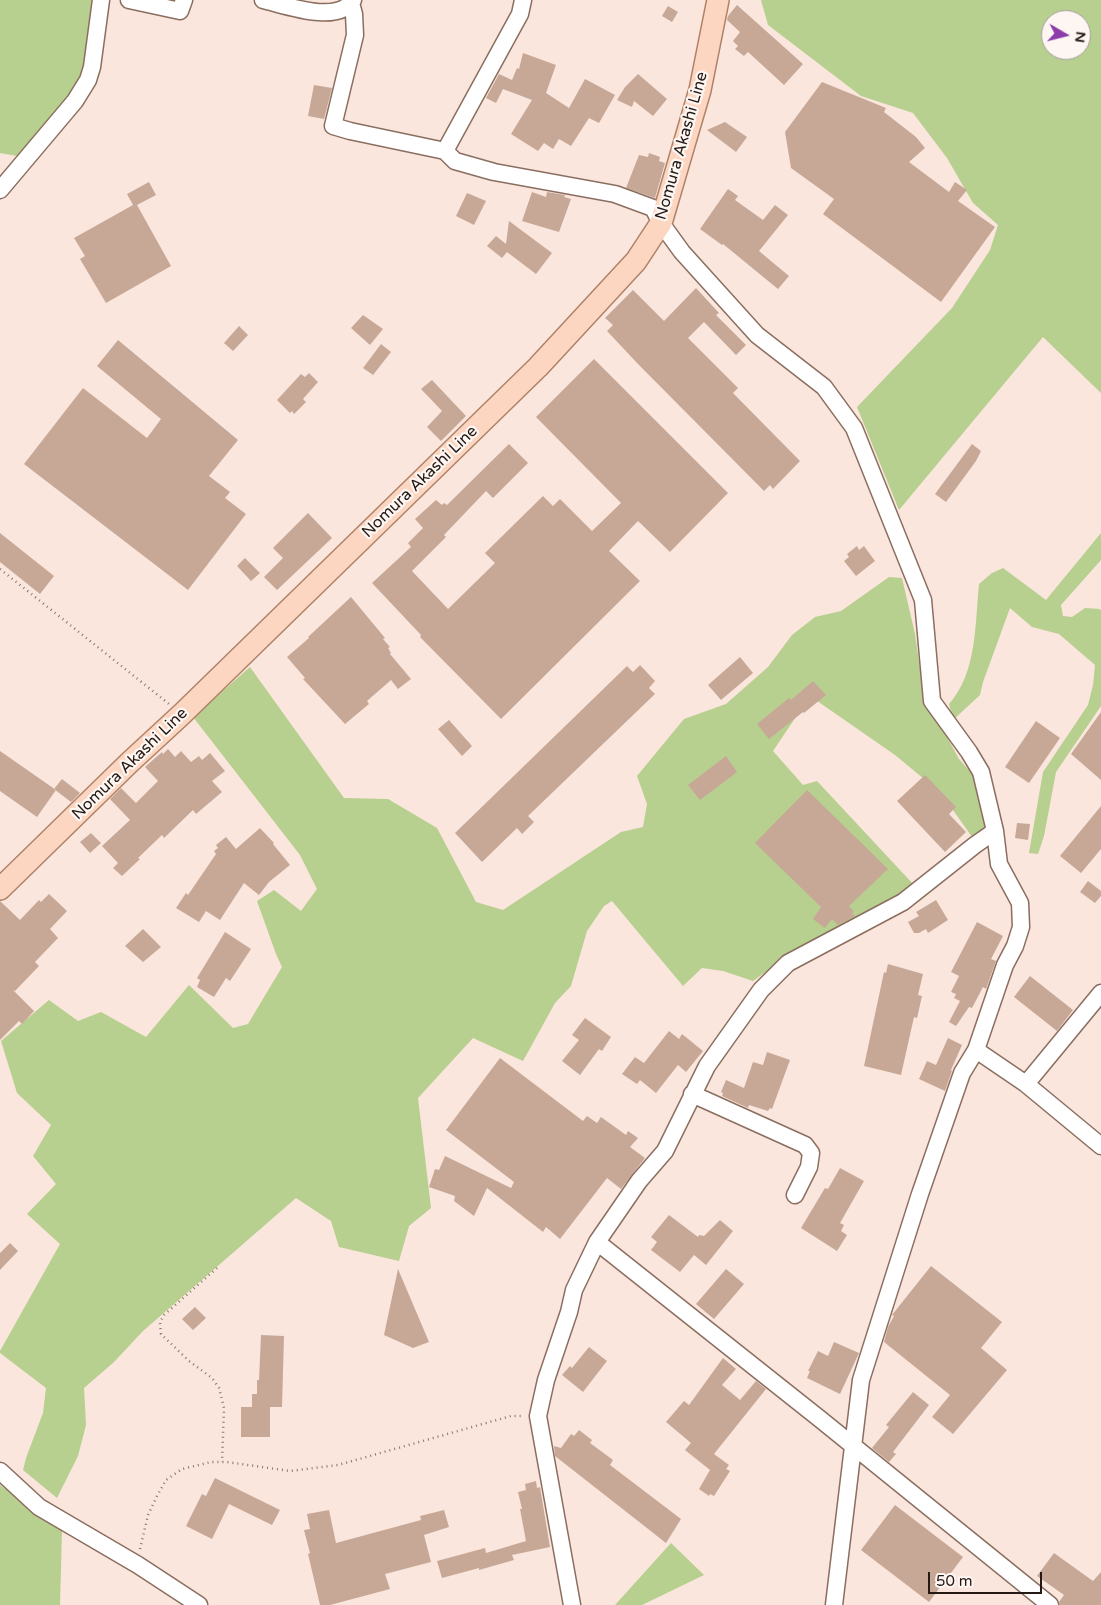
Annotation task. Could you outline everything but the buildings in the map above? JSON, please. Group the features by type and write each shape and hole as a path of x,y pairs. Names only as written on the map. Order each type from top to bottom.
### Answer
{"main road":[{"name":"Nomura Akashi Line","path":"0,889 538,367 636,261 661,224 700,90 718,0"}],"street":[{"path":"0,190 75,101 88,80 92,67 101,0"},
{"path":"129,0 180,11 184,0"},
{"path":"263,0 324,14 334,12 352,2 355,34 334,126 446,151 455,161 494,172 615,194 653,208 661,224 682,252 757,335 824,387 854,428 923,600 932,701 981,772 995,831 999,864 1020,903 1020,927 1015,946 1005,965 976,1050 962,1073 920,1194 861,1380 834,1605"},
{"path":"446,151 520,14 523,0"},
{"path":"572,1605 538,1416 546,1380 569,1312 574,1290 596,1242 639,1181 665,1151 707,1066 761,990 788,963 904,902 995,831"},
{"path":"1026,1084 1101,993"},
{"path":"976,1050 1026,1084 1101,1146"},
{"path":"692,1094 805,1145 811,1153 809,1167 795,1195"},
{"path":"596,1242 853,1445 1050,1605"},
{"path":"0,1471 39,1508 138,1565 200,1605"}],"path":[{"path":"0,569 182,714"},
{"path":"217,1268 164,1315 160,1322 161,1334 189,1361 212,1378 219,1388 224,1408 222,1462"},
{"path":"138,1565 148,1515 166,1480 182,1469 210,1462 290,1471 338,1465 511,1416 538,1416"}],"green space":[{"path":"0,0 96,0 84,80 17,156 0,153"},
{"path":"761,0 1101,0 1101,393 1043,337 899,510 857,407 952,308 990,250 998,225 973,203 947,158 913,113 861,96 768,25"},
{"path":"1101,533 1101,560 1061,605 1063,616 1072,617 1085,608 1100,609 1101,611 1101,706 1056,772 1044,836 1038,854 1029,853 1043,772 1088,705 1095,665 1059,634 1032,627 1010,608 980,695 953,720 949,704 958,692 970,663 979,584 992,573 1003,568 1046,600"},
{"path":"889,577 902,578 915,634 925,704 936,717 959,759 980,783 992,829 972,837 941,793 895,755 810,696 773,751 803,785 817,781 914,885 903,897 795,951 753,981 723,971 702,968 683,986 612,901 604,906 587,931 571,986 555,1003 523,1061 473,1038 418,1098 431,1208 409,1226 399,1261 339,1247 331,1221 296,1198 143,1331 114,1362 84,1388 86,1425 78,1456 57,1498 23,1470 43,1413 46,1388 0,1353 0,1351 60,1244 27,1214 56,1184 33,1156 51,1125 17,1093 1,1041 49,1000 78,1021 101,1012 146,1037 189,985 233,1028 248,1024 282,967 257,901 274,890 301,911 317,889 300,855 193,717 250,667 344,798 388,799 437,828 476,902 503,910 621,832 643,827 647,804 637,776 684,719 726,704 768,667 792,635 815,617 841,611"},
{"path":"0,1485 62,1531 60,1605 0,1605"},
{"path":"671,1543 704,1575 642,1605 615,1605"}]}
